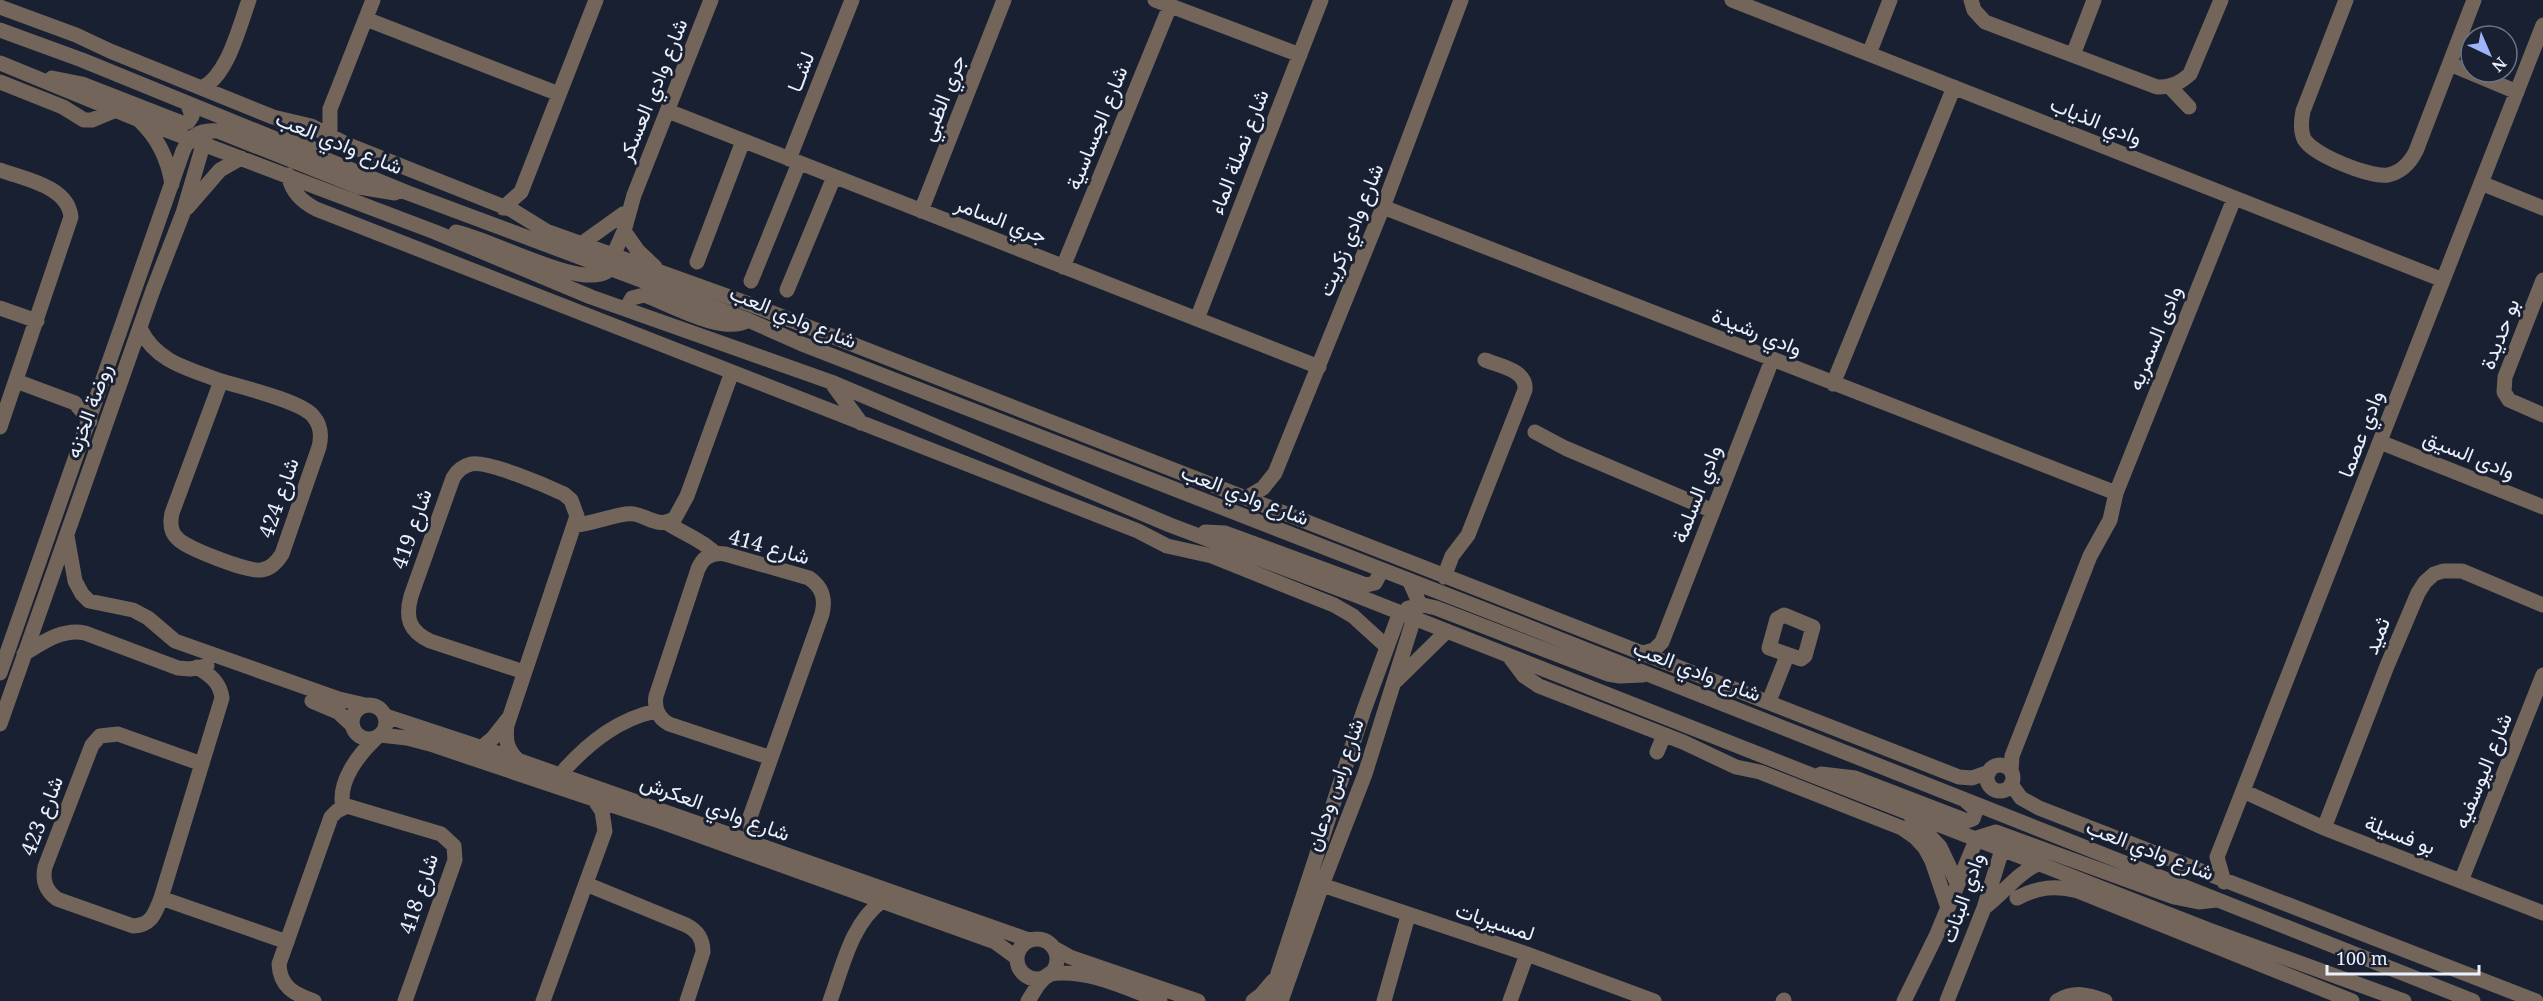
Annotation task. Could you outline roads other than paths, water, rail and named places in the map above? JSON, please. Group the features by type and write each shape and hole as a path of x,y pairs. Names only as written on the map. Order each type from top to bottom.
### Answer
{"street":[{"path":"227,98 222,88 222,71 249,0"},
{"path":"330,136 330,110 373,0"},
{"path":"523,216 521,192 596,0"},
{"name":"شارع وادي العسكر","path":"607,264 622,214 633,195 668,111 711,0"},
{"name":"لشــا","path":"750,280 852,0"},
{"name":"جري الظبي","path":"921,211 1004,0"},
{"path":"1155,0 1300,55"},
{"name":"شارع نصلة الماء","path":"1197,319 1321,0"},
{"name":"شارع وادي زكريت","path":"1288,515 1273,490 1275,473 1383,207 1461,0"},
{"name":"وادي الذياب","path":"1732,0 2444,280"},
{"path":"1869,54 1890,0"},
{"path":"1971,0 1974,10 1985,22 2157,87 2170,87 2181,82 2190,74 2221,0"},
{"path":"2073,55 2094,0"},
{"path":"2346,0 2301,121 2304,139 2318,152 2376,175 2396,173 2404,167 2416,151 2474,0"},
{"name":"شارع الجساسية","path":"1063,267 1170,6"},
{"path":"0,7 53,26 273,117 288,126 325,160"},
{"path":"366,19 559,94"},
{"name":"وادي عصما","path":"2217,857 2543,25"},
{"path":"53,26 82,60"},
{"name":"شارع وادي العب","path":"0,30 82,60 408,193 607,264 802,344 1820,741 2473,1001"},
{"path":"0,63 137,119 200,138 241,158 435,232 620,307 831,382 1170,525 1358,596 1410,612 1447,631 1509,656 1905,811 1977,838 2004,841 2174,897 2199,902 2221,900"},
{"path":"2450,64 2517,92"},
{"path":"202,88 222,71"},
{"path":"31,76 82,84 182,123 188,122 195,108"},
{"path":"0,82 63,107 84,120 93,120 116,110"},
{"path":"1833,384 1954,87"},
{"path":"2170,87 2188,107"},
{"path":"195,108 200,138"},
{"path":"311,126 330,110"},
{"name":"جري السامر","path":"668,111 1319,367"},
{"path":"273,117 311,126 523,216 542,229 581,244 607,264"},
{"path":"137,119 152,134 163,153 172,184"},
{"path":"200,138 224,133 359,187 379,192 408,193"},
{"name":"روضة الخزنه","path":"0,673 183,152 200,138"},
{"name":"روضة الخزنه","path":"0,724 141,330 153,290 183,213 200,138"},
{"path":"697,262 743,141"},
{"path":"183,213 220,170 241,158"},
{"path":"0,170 56,192 65,200 70,211 70,224 0,427"},
{"path":"288,175 294,192 300,199 316,209 1138,531 1167,546 1212,556 1324,601 1353,616 1387,646"},
{"path":"787,290 834,177"},
{"path":"2481,183 2543,208"},
{"path":"456,211 496,205 521,192"},
{"name":"شارع وادي العسكر","path":"607,264 624,231 633,195"},
{"name":"وادى السمريه","path":"2003,773 2008,749 2084,556 2108,503 2116,493 2234,199"},
{"name":"وادي رشيدة","path":"1383,207 2116,493"},
{"path":"581,244 622,214"},
{"path":"624,231 638,251 662,273"},
{"path":"435,232 469,235 572,273 607,264 662,273 752,305 1925,763 1966,778 2003,773 2021,798 2032,805 2190,869 2536,1001"},
{"path":"607,264 603,288 620,307"},
{"name":"بو حديدة","path":"2543,280 2503,387 2510,400 2543,415"},
{"path":"137,285 153,290"},
{"path":"620,307 632,298 644,295 723,325 741,325 748,320"},
{"path":"752,305 802,344"},
{"path":"0,308 37,321"},
{"name":"شارع 424","path":"141,330 155,350 172,362 306,409 312,414 320,429 319,447 282,554 273,565 260,570 246,568 183,544 171,527 172,513 221,381"},
{"path":"132,354 141,349 155,350"},
{"path":"1444,577 1452,556 1468,535 1525,390 1525,382 1518,373 1485,360"},
{"name":"وادي السلمة","path":"1662,642 1772,360"},
{"path":"667,523 678,515 687,496 732,372"},
{"path":"16,381 75,403 90,421"},
{"path":"831,382 861,423"},
{"path":"75,403 98,397"},
{"path":"1535,432 1564,448 1713,511"},
{"name":"وادى السيق","path":"2380,442 2543,507"},
{"name":"شارع 419","path":"524,672 430,641 418,635 408,619 407,610 411,596 450,485 453,478 464,467 479,463 487,465 564,494 575,507 576,525"},
{"name":"شارع وادي زكريت","path":"1246,498 1263,488 1275,473"},
{"path":"1187,494 1230,491"},
{"path":"520,762 514,757 506,741 510,717 576,525 627,514 639,516 657,523 667,523 699,540 715,553"},
{"path":"1288,515 1324,548"},
{"path":"1170,525 1197,553"},
{"path":"67,532 75,581 88,601 133,610 148,618 172,639 187,646 339,699 375,705 386,717 386,726 355,762 343,792 343,807 331,818 279,964 284,983 291,991 314,1001"},
{"path":"1196,534 1225,533 1366,585 1375,583 1382,570"},
{"name":"شارع 414","path":"656,711 656,696 703,560 715,553 725,554 809,578 816,583 824,597 822,614 750,817 731,836"},
{"name":"ثميد","path":"2325,828 2387,666 2418,593 2425,582 2434,574 2443,571 2462,572 2543,605"},
{"path":"1410,582 1417,593 1410,612"},
{"path":"1324,601 1358,596"},
{"path":"1410,612 1436,608 1608,674 1633,677 1647,675"},
{"name":"شارع راس ودعان","path":"1269,1001 1387,646 1410,612"},
{"name":"شارع راس ودعان","path":"1281,1001 1322,885 1357,796 1391,689 1410,612"},
{"path":"1506,618 1535,612"},
{"path":"24,654 56,636 73,631 85,633 178,668 218,668 326,706 338,712 365,738 378,736"},
{"path":"1391,689 1417,659 1447,631"},
{"path":"1643,653 1654,650 1662,642 1671,663"},
{"path":"1509,656 1533,684 1664,735 1736,767 1760,772 1902,828 1925,848 1947,904"},
{"path":"1768,701 1787,656"},
{"name":"شارع 423","path":"197,667 214,680 221,691 222,698 202,764 161,897 150,921 133,926 57,899 48,891 44,873 92,745 100,736 118,734 202,764"},
{"name":"شارع اليوسفيه","path":"2461,881 2543,675"},
{"path":"355,762 354,728 357,710 365,705"},
{"path":"1788,709 1820,741"},
{"path":"565,769 606,732 636,716 656,711 669,724 771,758"},
{"name":"شارع وادي العكرش","path":"386,717 481,748 1029,940"},
{"path":"481,748 499,732 510,717"},
{"path":"1657,752 1664,735"},
{"name":"شارع وادي العكرش","path":"378,736 407,738 439,747 594,799 995,942 1017,958"},
{"path":"1701,751 1734,744"},
{"path":"1888,770 1925,763"},
{"path":"1809,774 1855,778 1967,821 1973,819 1975,813 1974,808 1965,800"},
{"name":"بو فسيلة","path":"2243,791 2325,828 2543,913"},
{"path":"543,1001 605,831 605,818 594,799"},
{"name":"شارع 418","path":"343,807 352,806 441,834 454,846 455,860 405,1001"},
{"path":"1905,811 1940,847 1957,883"},
{"path":"605,831 618,819 631,812"},
{"name":"وادي البنات","path":"1947,1001 1984,908 2004,841 2006,822 1995,812"},
{"path":"750,817 751,829 757,845"},
{"name":"وادي البنات","path":"1904,1001 1937,933 1947,904 1977,838"},
{"path":"2004,841 2040,863 2209,930 2404,1001"},
{"path":"2190,869 2217,857 2224,882"},
{"path":"1984,908 2025,871 2040,863"},
{"path":"586,884 686,925 698,933 703,952 687,1001"},
{"name":"لمسيربات","path":"1322,885 1408,916 1527,954 1628,997 1654,1001"},
{"path":"2017,898 2049,887 2078,891 2352,1001"},
{"path":"851,890 857,905 857,928"},
{"path":"161,897 287,942"},
{"path":"830,1001 857,928 882,901"},
{"path":"1384,1001 1408,916"},
{"path":"2356,931 2373,960"},
{"path":"1020,1001 1023,973 1017,958 1020,947 1029,940 1046,941 1070,957 1198,1001"},
{"path":"1028,1001 1038,985 1056,965 1054,948"},
{"path":"1510,1001 1527,954"},
{"path":"1023,973 1032,978 1069,973 1092,977 1160,1001"},
{"path":"1253,1001 1270,987 1278,973"},
{"path":"2429,982 2466,973"},
{"path":"2057,1001 2079,994 2104,1001"}]}
